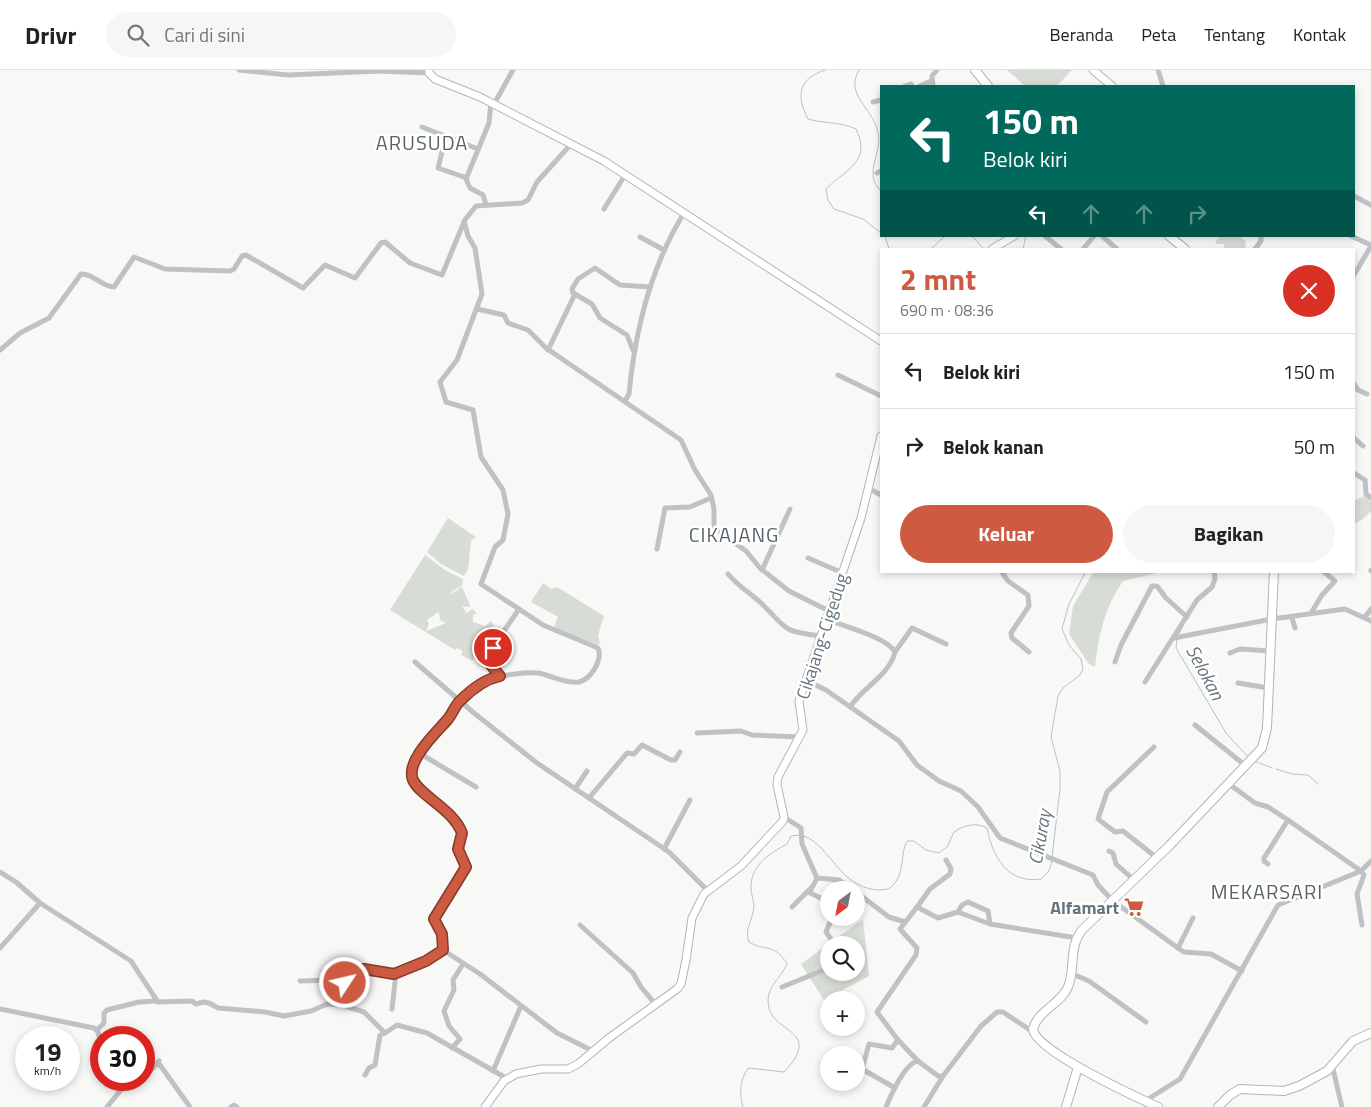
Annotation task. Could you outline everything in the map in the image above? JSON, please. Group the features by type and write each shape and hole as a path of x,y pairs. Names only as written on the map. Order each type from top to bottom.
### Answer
{"main road":[{"path":"975,70 987,85"},
{"path":"1170,237 1184,248"},
{"path":"1156,1107 1078,1067 1043,1044 1032,1032 1033,1025 1067,989 1077,938 1250,763 1264,742 1274,573"},
{"path":"1218,1107 1230,1095 1240,1089 1284,1092 1323,1074 1353,1041 1371,1033"},
{"path":"1066,1107 1078,1067"}],"street":[{"path":"239,70 288,75 315,72 429,72 435,79 492,103 572,143 625,175 880,340"},
{"path":"486,205 483,195 468,186 467,178 489,123 492,103 513,70"},
{"path":"1093,70 1111,85"},
{"path":"1158,70 1163,85"},
{"path":"932,84 934,71"},
{"path":"873,102 880,100"},
{"path":"422,127 478,149"},
{"path":"446,136 438,168 467,178"},
{"path":"0,350 20,333 49,318 81,274 87,274 108,287 114,287 132,258 165,269 234,270 242,256 246,255 303,288 325,265 355,278 384,242 389,244 410,263 442,275 464,221 473,208 527,201 537,182 572,143"},
{"path":"604,209 625,175"},
{"path":"1355,197 1371,205"},
{"path":"625,401 628,394 633,351 650,287 664,250 684,213"},
{"path":"444,951 443,937 434,919 466,867 458,849 462,833 447,811 413,780 413,770 419,753 450,716 460,700 489,678 534,673 572,682 580,681 591,673 599,658 597,647 545,626 481,584 495,547 503,540 508,514 505,494 481,457 473,410 448,403 440,385 441,378 457,360 482,291 475,248 468,236 464,221"},
{"path":"640,237 664,250"},
{"path":"993,248 1012,237"},
{"path":"1047,237 1060,248"},
{"path":"1084,248 1093,237"},
{"path":"1103,237 1115,248"},
{"path":"1256,248 1261,241 1260,237"},
{"path":"1354,237 1371,246 1355,273"},
{"path":"633,351 626,335 600,318 592,304 575,294 572,290 575,283 594,268 620,285 650,287"},
{"path":"548,350 575,294"},
{"path":"477,309 504,315 507,323 528,330 548,350 681,440 711,498 714,508 714,528 746,551 762,570 789,590 829,611"},
{"path":"838,375 880,396"},
{"path":"1355,386 1358,390 1366,394"},
{"path":"1355,439 1363,446"},
{"name":"Cikajang-Cigedug","path":"784,817 777,785 778,777 799,737 803,725 798,705 843,573 880,440"},
{"path":"1355,474 1365,480 1366,492 1371,498"},
{"path":"868,488 880,494"},
{"path":"657,549 665,508 690,508 711,498"},
{"path":"762,570 790,510"},
{"path":"808,558 843,573"},
{"path":"1002,573 1008,581 1028,595 1029,606 1012,630 1011,636 1029,652"},
{"path":"1145,682 1177,638 1197,600 1212,586 1215,579 1214,573"},
{"path":"1311,613 1322,595 1335,581 1325,573"},
{"path":"728,574 742,590 760,603 785,628 798,634 820,636"},
{"path":"1115,662 1152,586 1157,586 1166,598 1187,617"},
{"path":"500,676 486,657 519,609"},
{"path":"1177,638 1272,619 1292,618 1311,613 1345,609 1371,621"},
{"path":"1365,617 1371,609"},
{"path":"1292,618 1295,628"},
{"path":"826,620 875,637 893,648 895,652"},
{"path":"850,707 859,694 880,677 912,628 946,644"},
{"path":"1230,653 1240,649 1270,651"},
{"path":"415,662 537,763 664,849 707,890"},
{"path":"805,680 826,690 901,743 919,766 941,783 959,790 977,805 1000,838 1047,856 1056,862 1093,875 1098,885 1113,901 1184,952 1211,954 1242,971"},
{"path":"1238,682 1268,688"},
{"path":"1195,725 1250,763"},
{"path":"697,733 741,731 751,734 799,737"},
{"path":"589,798 627,753 634,754 642,745 671,760 675,760 680,752"},
{"path":"1154,747 1107,792 1098,819 1116,832 1123,831 1157,858"},
{"path":"419,753 476,787"},
{"path":"575,789 586,771"},
{"path":"1229,784 1254,803 1268,807 1288,820 1361,871 1364,876 1357,894 1362,925"},
{"path":"664,849 690,800"},
{"path":"485,1107 504,1081 516,1074 541,1069 568,1069 656,1005 680,984 692,918 707,890 741,866 774,832 784,817 800,825 801,838 817,878 810,892 820,897"},
{"path":"1268,864 1264,861 1264,858 1288,820"},
{"path":"1109,851 1113,853 1116,864 1134,880"},
{"path":"943,1076 938,1076 918,1061 898,1040 877,1012 916,955 917,948 901,932 905,922 930,889 950,874 951,869 946,860"},
{"path":"1145,1101 1180,1079 1278,905 1361,871 1371,861"},
{"path":"0,872 16,882 40,903 131,961 156,1001"},
{"path":"817,878 841,881"},
{"path":"792,907 813,886"},
{"path":"865,899 889,917 905,922"},
{"path":"958,912 962,905 968,902 988,910 990,924"},
{"path":"0,948 40,903"},
{"path":"917,907 938,918 958,912 990,924 1077,938"},
{"path":"1178,948 1193,918"},
{"path":"580,925 633,973 641,987 656,1005"},
{"path":"444,951 480,974 560,1034 594,1051"},
{"path":"300,982 328,980 347,983 366,969 390,974 396,973 426,961 444,951"},
{"path":"452,1048 460,1039 449,1026 444,1011 454,990 454,980 463,964"},
{"path":"782,987 820,972"},
{"path":"392,1009 396,973"},
{"path":"1070,973 1089,981 1146,1022"},
{"path":"101,1026 104,1023 107,1010 139,1002 192,1001 196,1004 203,1002 218,1008 265,1012 284,1016 311,1011 327,1004 342,1005 364,1012 385,1033"},
{"path":"494,1071 521,1006"},
{"path":"0,1009 90,1028"},
{"path":"924,1107 943,1076 981,1026 997,1012 1003,1012 1032,1032"},
{"path":"365,1075 369,1068 375,1065 380,1035 397,1025 425,1032 508,1079"},
{"path":"895,1088 862,1069 869,1044 892,1048 898,1040"},
{"path":"886,1107 895,1088 912,1063 918,1061"},
{"path":"155,1065 160,1065 190,1107"},
{"path":"1332,1065 1342,1107"},
{"path":"107,1107 120,1091"},
{"path":"231,1107 234,1105 237,1107"}],"shaded area":[{"path":"1007,70 1072,70 1058,85 1024,85"},
{"path":"1218,237 1241,237 1246,242 1245,248 1224,248 1224,244 1215,244"},
{"path":"1364,496 1371,502 1371,511 1355,523 1355,500"},
{"path":"448,518 476,537 471,541 468,569 464,576 441,564 427,552"},
{"path":"425,555 445,570 463,579 462,586 452,591 450,595 462,587 470,605 469,607 462,607 467,613 472,609 477,613 473,615 473,622 485,626 491,621 494,625 491,631 488,632 488,639 481,643 478,639 472,647 479,654 472,661 461,655 463,651 457,648 455,650 390,610","holes":["439,613 440,620 446,623 426,631 429,624 427,620"]},
{"path":"1093,573 1157,573 1123,581 1111,601 1103,622 1095,667 1089,664 1069,634 1073,606"},
{"path":"543,583 551,589 557,587 604,616 598,635 600,643 598,645 553,629 558,617 531,602"},
{"path":"853,926 864,926 865,936 840,936"},
{"path":"865,938 869,976 865,978"},
{"path":"820,950 820,981 860,981 841,991 820,991 820,994 801,964"}],"waterway":[{"name":"Cikuray","path":"825,70 809,78 805,83 801,96 804,111 808,119 856,129 861,149 859,157 854,164 826,189 828,200 834,209 863,219 880,232"},
{"name":"Selokan","path":"859,70 855,79 857,94 875,123 878,132 879,140 873,178 880,190"},
{"name":"Cikuray","path":"885,237 889,248"},
{"name":"Cikuray","path":"932,248 944,237"},
{"name":"Cikuray","path":"973,237 983,248"},
{"name":"Selokan","path":"1023,248 1026,237"},
{"name":"Cikuray","path":"1052,857 1060,789 1060,771 1051,737 1058,696 1063,688 1080,675 1083,669 1081,659 1069,645 1062,629 1069,604 1085,573"},
{"name":"Selokan","path":"1179,634 1183,626"},
{"name":"Selokan","path":"1177,640 1176,648 1226,733 1249,758"},
{"name":"Selokan","path":"1254,761 1272,768"},
{"name":"Selokan","path":"1276,769 1292,774 1308,775 1318,784"},
{"name":"Cikuray","path":"804,836 814,841 844,874 853,881 864,887 877,890 891,887 897,879 900,874 907,841 914,841 926,850 939,853 947,847 954,832 970,825 979,825 987,828 993,849 998,858 1011,873 1019,877 1041,879 1049,871 1052,861"},
{"name":"Cikuray","path":"743,1107 741,1087 743,1077 748,1068 784,1072 795,1059 799,1048 798,1040 779,1023 769,1008 768,1001 771,990 787,964 773,950 749,942 748,929 754,907 751,888 752,880 757,867 768,856 787,844 791,836 801,835"}],"place":[{"name":"Alfamart","path":"1134,907"}],"district":[{"name":"ARUSUDA","path":"422,142"},
{"name":"CIKAJANG","path":"734,534"},
{"name":"MEKARSARI","path":"1267,891"}],"route":[{"path":"345,983 349,982 364,969 394,974 409,966 426,961 443,950 443,937 434,919 466,867 458,849 462,833 447,811 416,784 412,773 421,750 450,716 460,700 489,678 500,676 486,659 493,648"}]}
